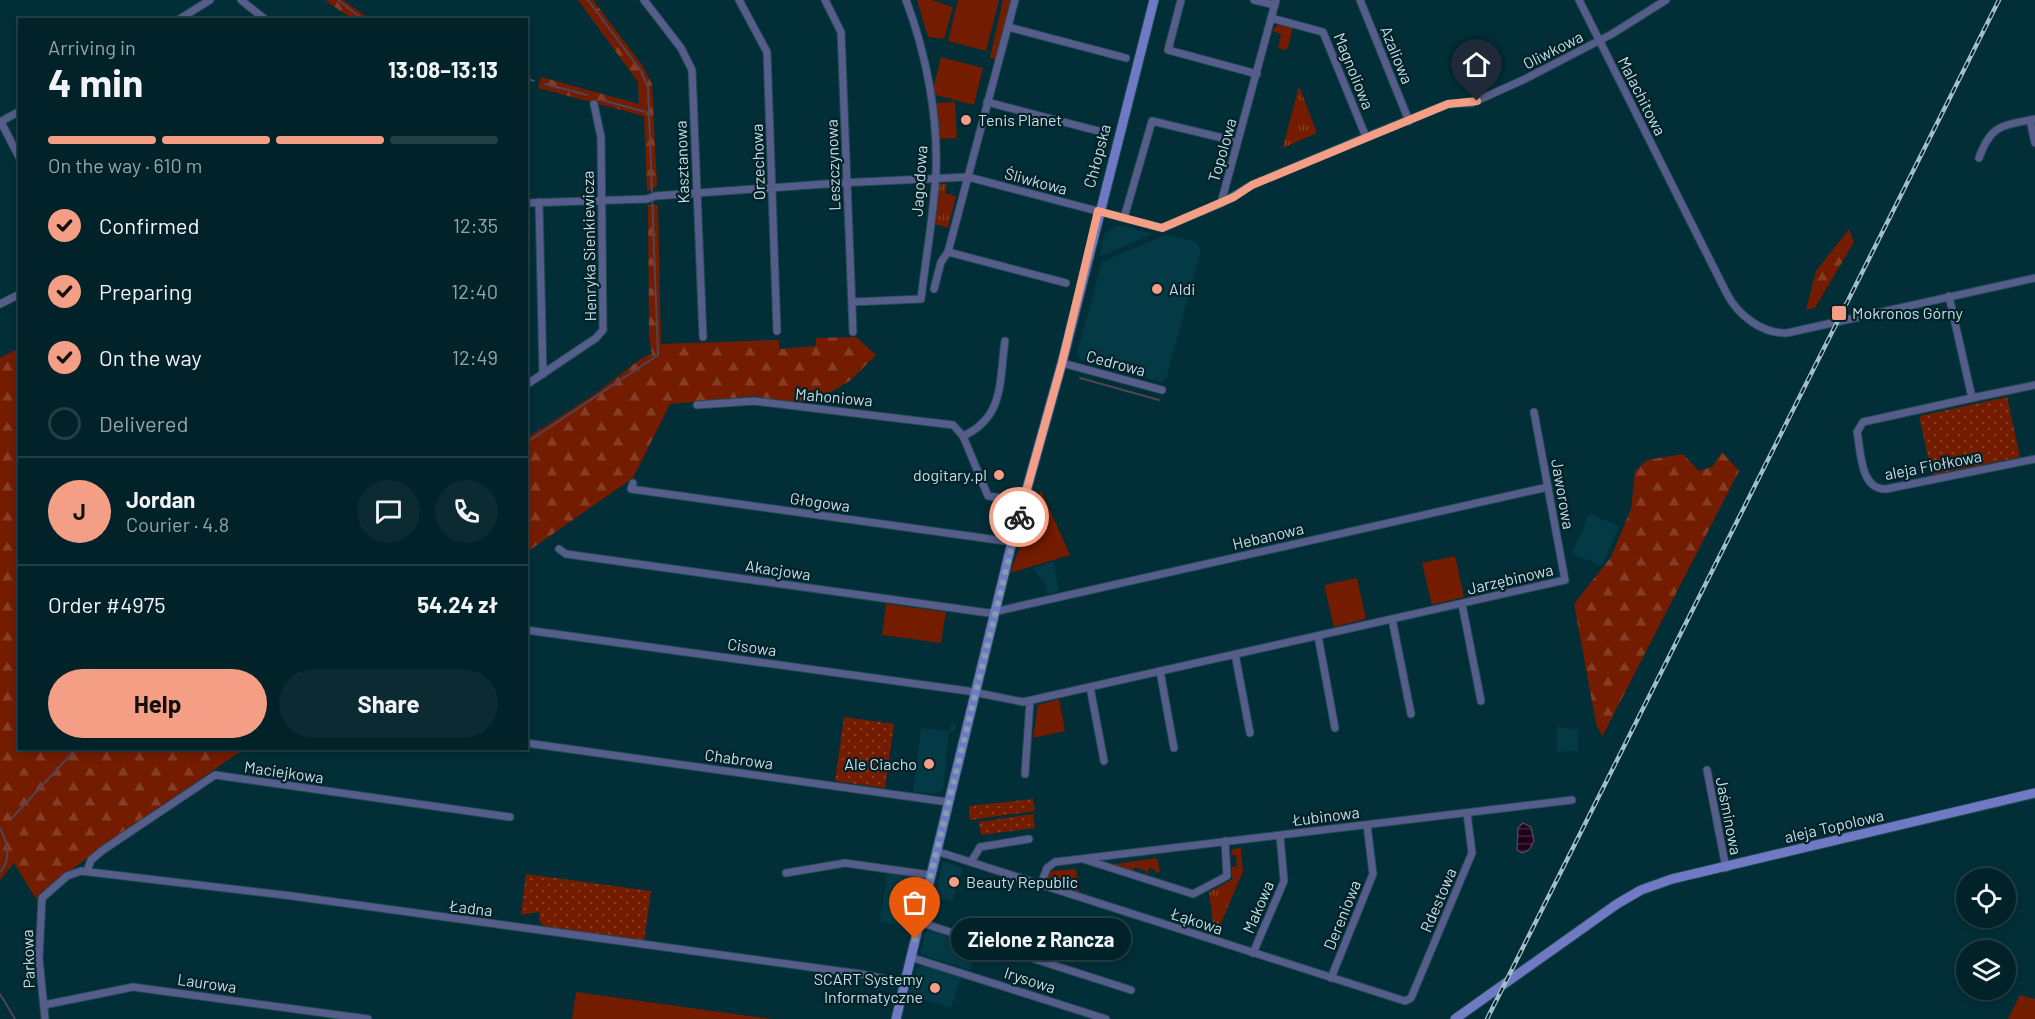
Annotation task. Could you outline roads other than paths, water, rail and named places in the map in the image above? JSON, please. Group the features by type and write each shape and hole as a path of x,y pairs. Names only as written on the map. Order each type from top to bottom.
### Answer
{"street":[{"path":"181,18 210,0"},
{"path":"241,0 264,18"},
{"name":"Kasztanowa","path":"644,0 681,48 692,70 703,337"},
{"name":"Orzechowa","path":"739,0 766,51 777,331"},
{"name":"Leszczynowa","path":"825,0 841,32 853,332"},
{"name":"Jagodowa","path":"852,302 921,299 935,177 936,131 918,32 906,0"},
{"path":"934,289 941,262 948,252 1015,0"},
{"name":"Chłopska","path":"896,1019 974,692 1012,542 1062,363 1098,211 1154,0"},
{"path":"1181,0 1168,50 1257,74"},
{"name":"Topolowa","path":"1098,211 1162,228 1221,203 1275,3 1254,0"},
{"name":"Azaliowa","path":"1360,0 1409,121"},
{"name":"Malachitowa","path":"1579,0 1730,301 1738,311 1754,322 1781,333 2035,278"},
{"name":"Oliwkowa","path":"1221,203 1252,185 1448,104 1477,101 1598,41 1666,0"},
{"name":"Magnoliowa","path":"1271,18 1323,32 1366,137"},
{"path":"1008,27 1126,58"},
{"path":"987,102 1106,133"},
{"name":"Henryka Sienkiewicza","path":"528,384 596,338 603,330 601,137 594,104"},
{"path":"18,112 0,122 18,155"},
{"path":"1979,158 1988,137 1996,128 2033,120 2035,143"},
{"name":"Topolowa","path":"1124,218 1152,121 1231,140"},
{"name":"Śliwkowa","path":"528,203 602,201 847,182 968,177 1098,211"},
{"path":"539,202 543,374"},
{"path":"948,252 1066,283"},
{"path":"0,304 18,295"},
{"path":"1949,296 1972,398 2035,385"},
{"path":"1005,341 995,411 979,428 963,436 988,496 1023,502"},
{"name":"Cedrowa","path":"1062,363 1162,390"},
{"name":"aleja Fiołkowa","path":"1972,398 1863,422 1857,432 1869,483 1876,488 1886,489 2035,459"},
{"name":"Mahoniowa","path":"697,405 754,401 785,406 815,406 953,425 963,436"},
{"name":"Jaworowa","path":"1534,412 1565,580"},
{"name":"Głogowa","path":"633,483 631,489 1012,542"},
{"name":"Hebanowa","path":"995,612 1548,487"},
{"name":"Akacjowa","path":"559,549 566,554 995,612"},
{"name":"Jarzębinowa","path":"974,692 1030,701 1565,580"},
{"name":"Jarzębinowa","path":"1462,604 1481,701"},
{"path":"1392,619 1411,714"},
{"name":"Cisowa","path":"528,630 974,692"},
{"path":"1318,636 1335,728"},
{"path":"1235,654 1250,733"},
{"path":"1160,671 1174,748"},
{"path":"1090,687 1104,761"},
{"path":"1025,774 1030,701"},
{"name":"Chabrowa","path":"528,744 948,802"},
{"name":"Jaśminowa","path":"1707,770 1726,867"},
{"name":"Maciejkowa","path":"87,871 91,860 103,850 215,775 510,817"},
{"name":"aleja Topolowa","path":"1455,1019 1641,890 1672,879 2035,793"},
{"name":"Łubinowa","path":"1041,884 1052,864 1572,800"},
{"name":"Rdestowa","path":"1413,994 1472,853 1467,813"},
{"name":"Dereniowa","path":"1331,978 1373,874 1367,825"},
{"name":"Makowa","path":"1253,953 1284,881 1280,836"},
{"path":"971,862 980,847 1029,839"},
{"name":"Łubinowa","path":"1084,859 1147,881 1197,894 1228,874 1226,841"},
{"name":"Łąkowa","path":"936,851 1402,1001 1409,1000 1413,994"},
{"path":"786,873 844,863 930,875"},
{"name":"Parkowa","path":"45,1019 39,958 42,898 67,876 87,871"},
{"name":"Ładna","path":"87,871 841,971 904,983"},
{"path":"919,922 1131,990"},
{"name":"Irysowa","path":"910,957 1106,1019"},
{"name":"Laurowa","path":"44,1005 133,987 368,1019"}],"waterway":[{"path":"338,0 361,18"},
{"path":"528,442 658,355 648,87 641,71 588,0"},
{"path":"528,79 534,81"},
{"path":"545,84 587,95"},
{"path":"602,100 649,113"},
{"path":"1080,378 1159,400"},
{"path":"12,818 75,750"},
{"path":"0,828 8,851 6,862 0,872"},
{"path":"0,994 15,1019"}],"railway":[{"path":"1487,1019 1999,0"}],"place":[{"name":"Tenis Planet","path":"966,120"},
{"name":"Aldi","path":"1157,289"},
{"name":"Mokronos Górny","path":"1839,313"},
{"name":"dogitary.pl","path":"999,475"},
{"name":"Ale Ciacho","path":"929,764"},
{"name":"Beauty Republic","path":"954,882"},
{"name":"Zielone z Rancza","path":"915,939"},
{"name":"SCART Systemy Informatyczne","path":"935,988"}]}
